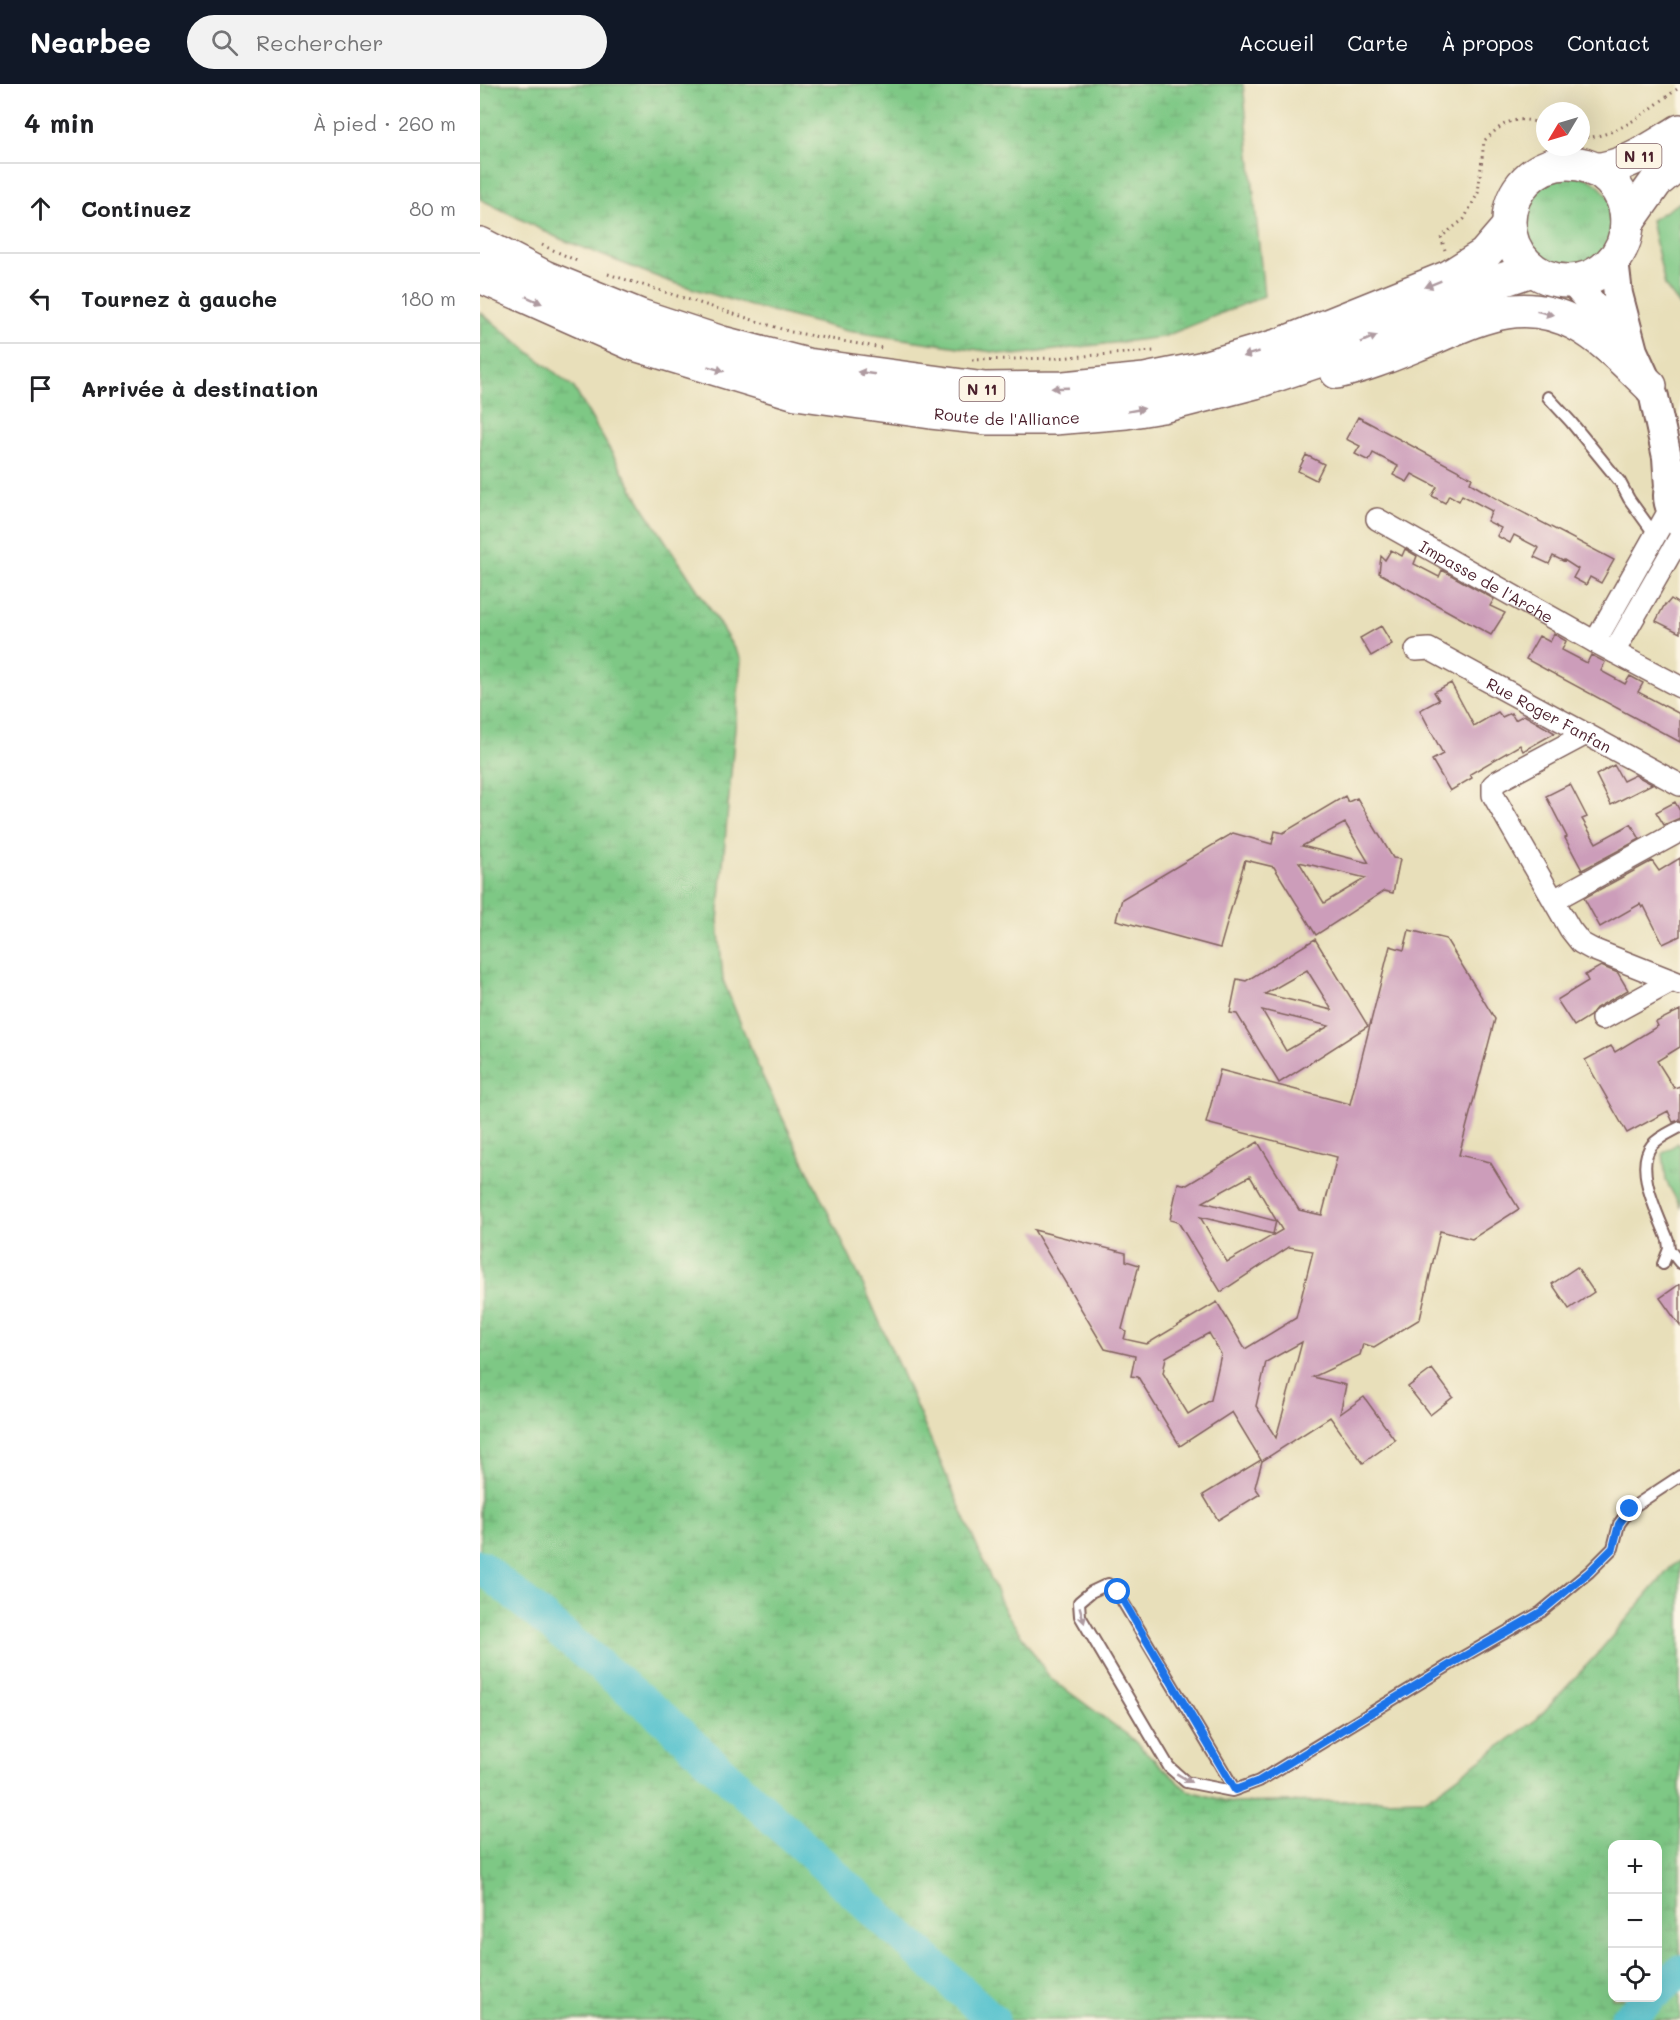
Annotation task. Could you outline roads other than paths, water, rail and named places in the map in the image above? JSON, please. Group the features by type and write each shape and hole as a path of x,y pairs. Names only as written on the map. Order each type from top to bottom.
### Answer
{"highway":[{"name":"N 11","path":"1594,170 1609,169 1624,164 1680,131"},
{"name":"N 11","path":"1627,223 1656,182 1680,162"},
{"path":"1571,163 1594,170 1611,182 1620,194 1627,223 1626,237 1614,260 1587,279 1573,282 1544,277 1532,270 1521,259 1514,246 1509,226 1512,202 1518,188 1528,177 1556,164 1571,163"},
{"name":"Route de l'Alliance","path":"480,244 544,277 640,316 722,343 807,365 986,389 1064,388 1145,380 1200,369 1280,345 1449,278 1484,255 1509,226"},
{"name":"Route de l'Alliance","path":"480,276 631,343 796,393 920,411 988,418 1054,418 1126,412 1162,406 1255,382 1323,359 1499,281 1532,270"},
{"path":"1255,382 1301,379 1347,370 1401,351 1479,318 1504,311 1526,310 1562,318 1589,332 1652,392"}],"main road":[{"path":"1614,260 1618,294 1633,351 1652,392 1667,457 1668,511"},
{"path":"1573,282 1633,351"},
{"path":"1652,392 1680,427"}],"street":[{"path":"1668,511 1668,558"},
{"path":"1604,647 1668,511"},
{"name":"Impasse de l'Arche","path":"1377,519 1604,647 1680,687"},
{"path":"1604,647 1668,558 1680,537"},
{"name":"Rue Roger Fanfan","path":"1416,650 1429,649 1680,786"},
{"path":"1586,734 1493,785 1493,795 1570,929 1581,943 1676,983"},
{"path":"1554,900 1680,831"},
{"path":"1602,1019 1676,983"}],"lane":[{"path":"1548,397 1620,482 1629,499 1668,511"},
{"path":"1663,1264 1669,1249 1668,1240 1646,1182 1645,1161 1651,1146 1661,1137 1680,1127"},
{"path":"1669,1249 1680,1263"},
{"path":"1235,1790 1118,1592 1107,1584 1091,1592 1079,1602 1080,1616 1169,1767 1186,1782 1235,1790 1259,1781 1541,1612 1589,1572 1613,1548 1619,1524 1630,1509 1680,1476"}],"waterway":[{"path":"480,1566 662,1717 993,2020"},
{"path":"1662,1987 1680,1971"},
{"path":"1625,2020 1645,2002"}]}
